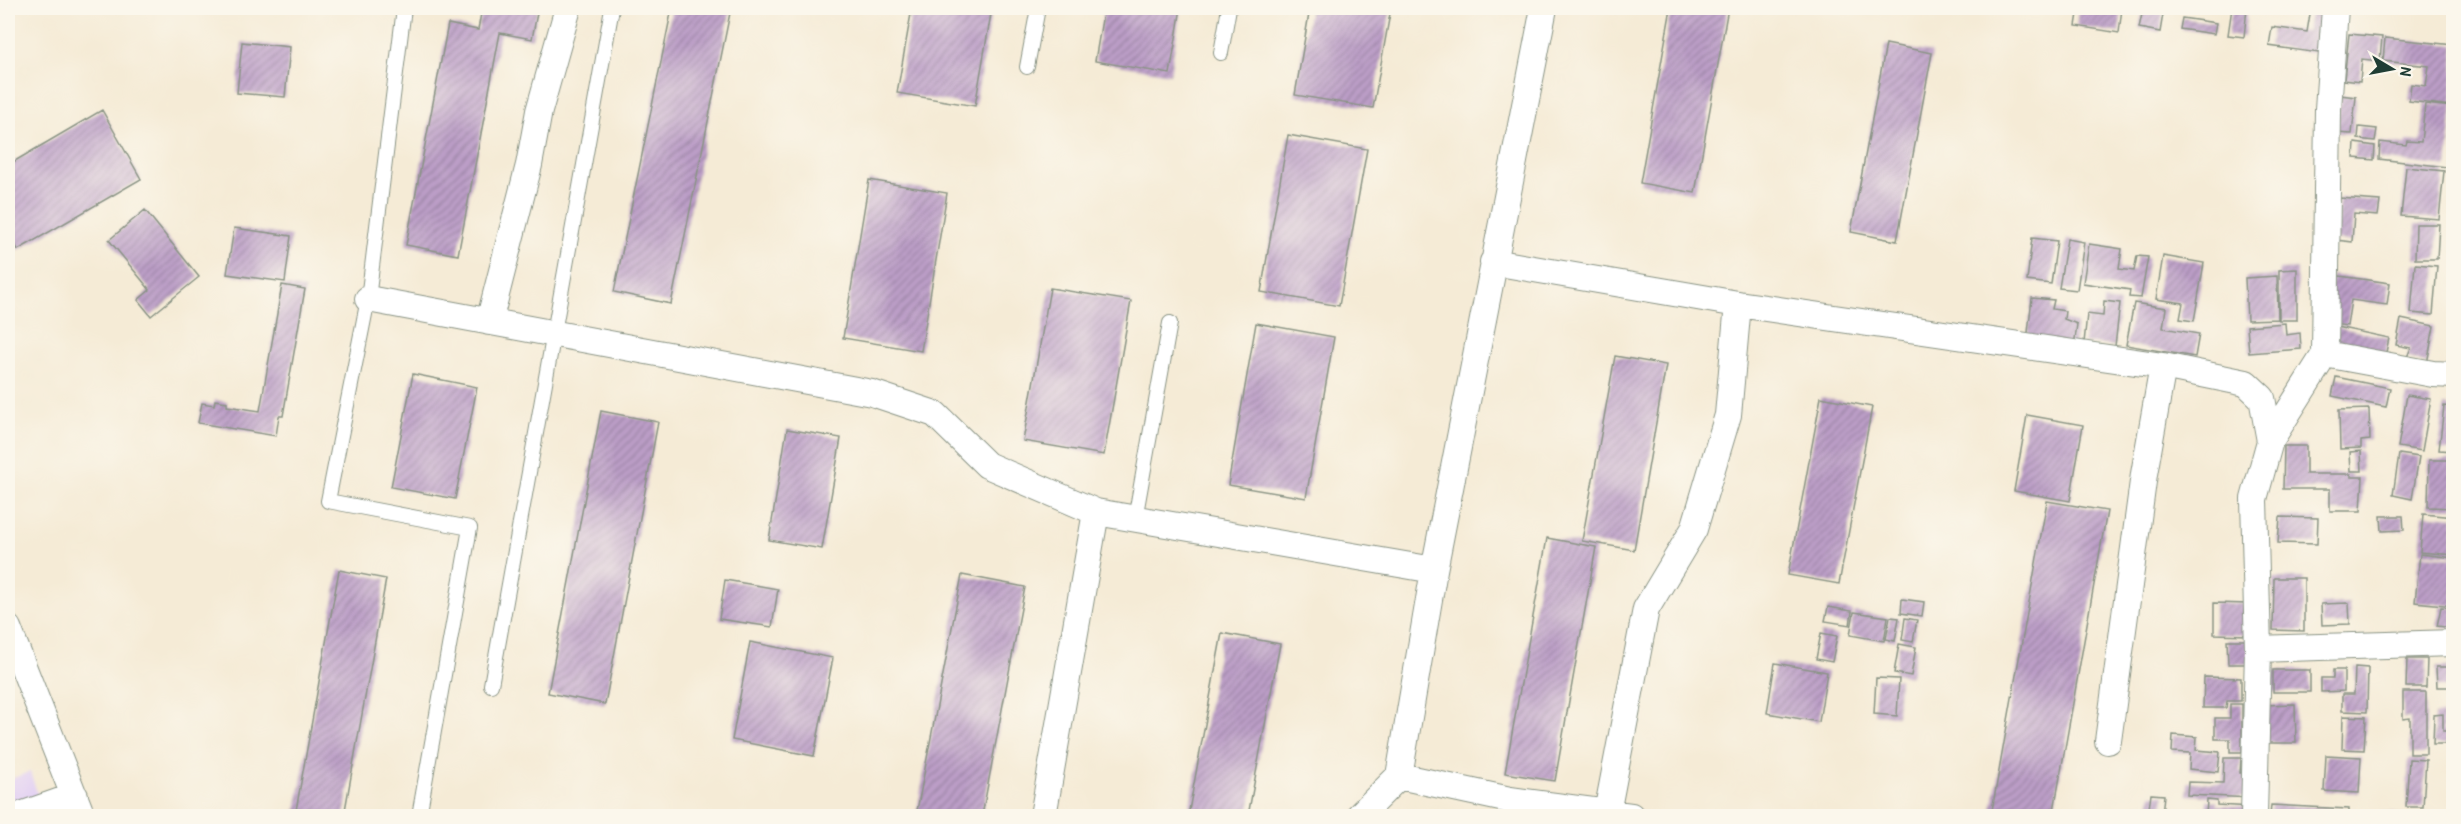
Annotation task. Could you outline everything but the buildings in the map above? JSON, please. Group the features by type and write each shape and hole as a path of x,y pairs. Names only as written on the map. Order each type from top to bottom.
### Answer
{"street":[{"path":"489,322 529,165 539,111 568,8"},
{"path":"1359,816 1399,776 1434,570 1544,8"},
{"path":"2254,816 2258,649 2254,499 2270,441 2325,354 2328,109 2335,8"},
{"path":"1493,262 1738,304 2163,366 2246,383 2262,398 2270,441"},
{"path":"368,299 872,393 935,414 987,465 1096,512 1434,570"},
{"path":"1399,776 1508,808 1619,815 1646,609 1694,529 1728,415 1738,304"},
{"path":"2325,354 2433,374 2454,375"},
{"path":"2108,741 2144,474 2163,366"},
{"path":"1043,816 1096,512"},
{"path":"8,628 78,806 18,816"},
{"path":"2258,649 2454,644"}],"lane":[{"path":"404,8 368,299 328,501 470,528 419,816"},
{"path":"491,685 612,8"},
{"path":"1027,67 1038,8"},
{"path":"1221,53 1229,8"},
{"path":"1135,519 1170,323"}],"shaded area":[{"path":"30,772 45,816 8,816 8,780"}]}
